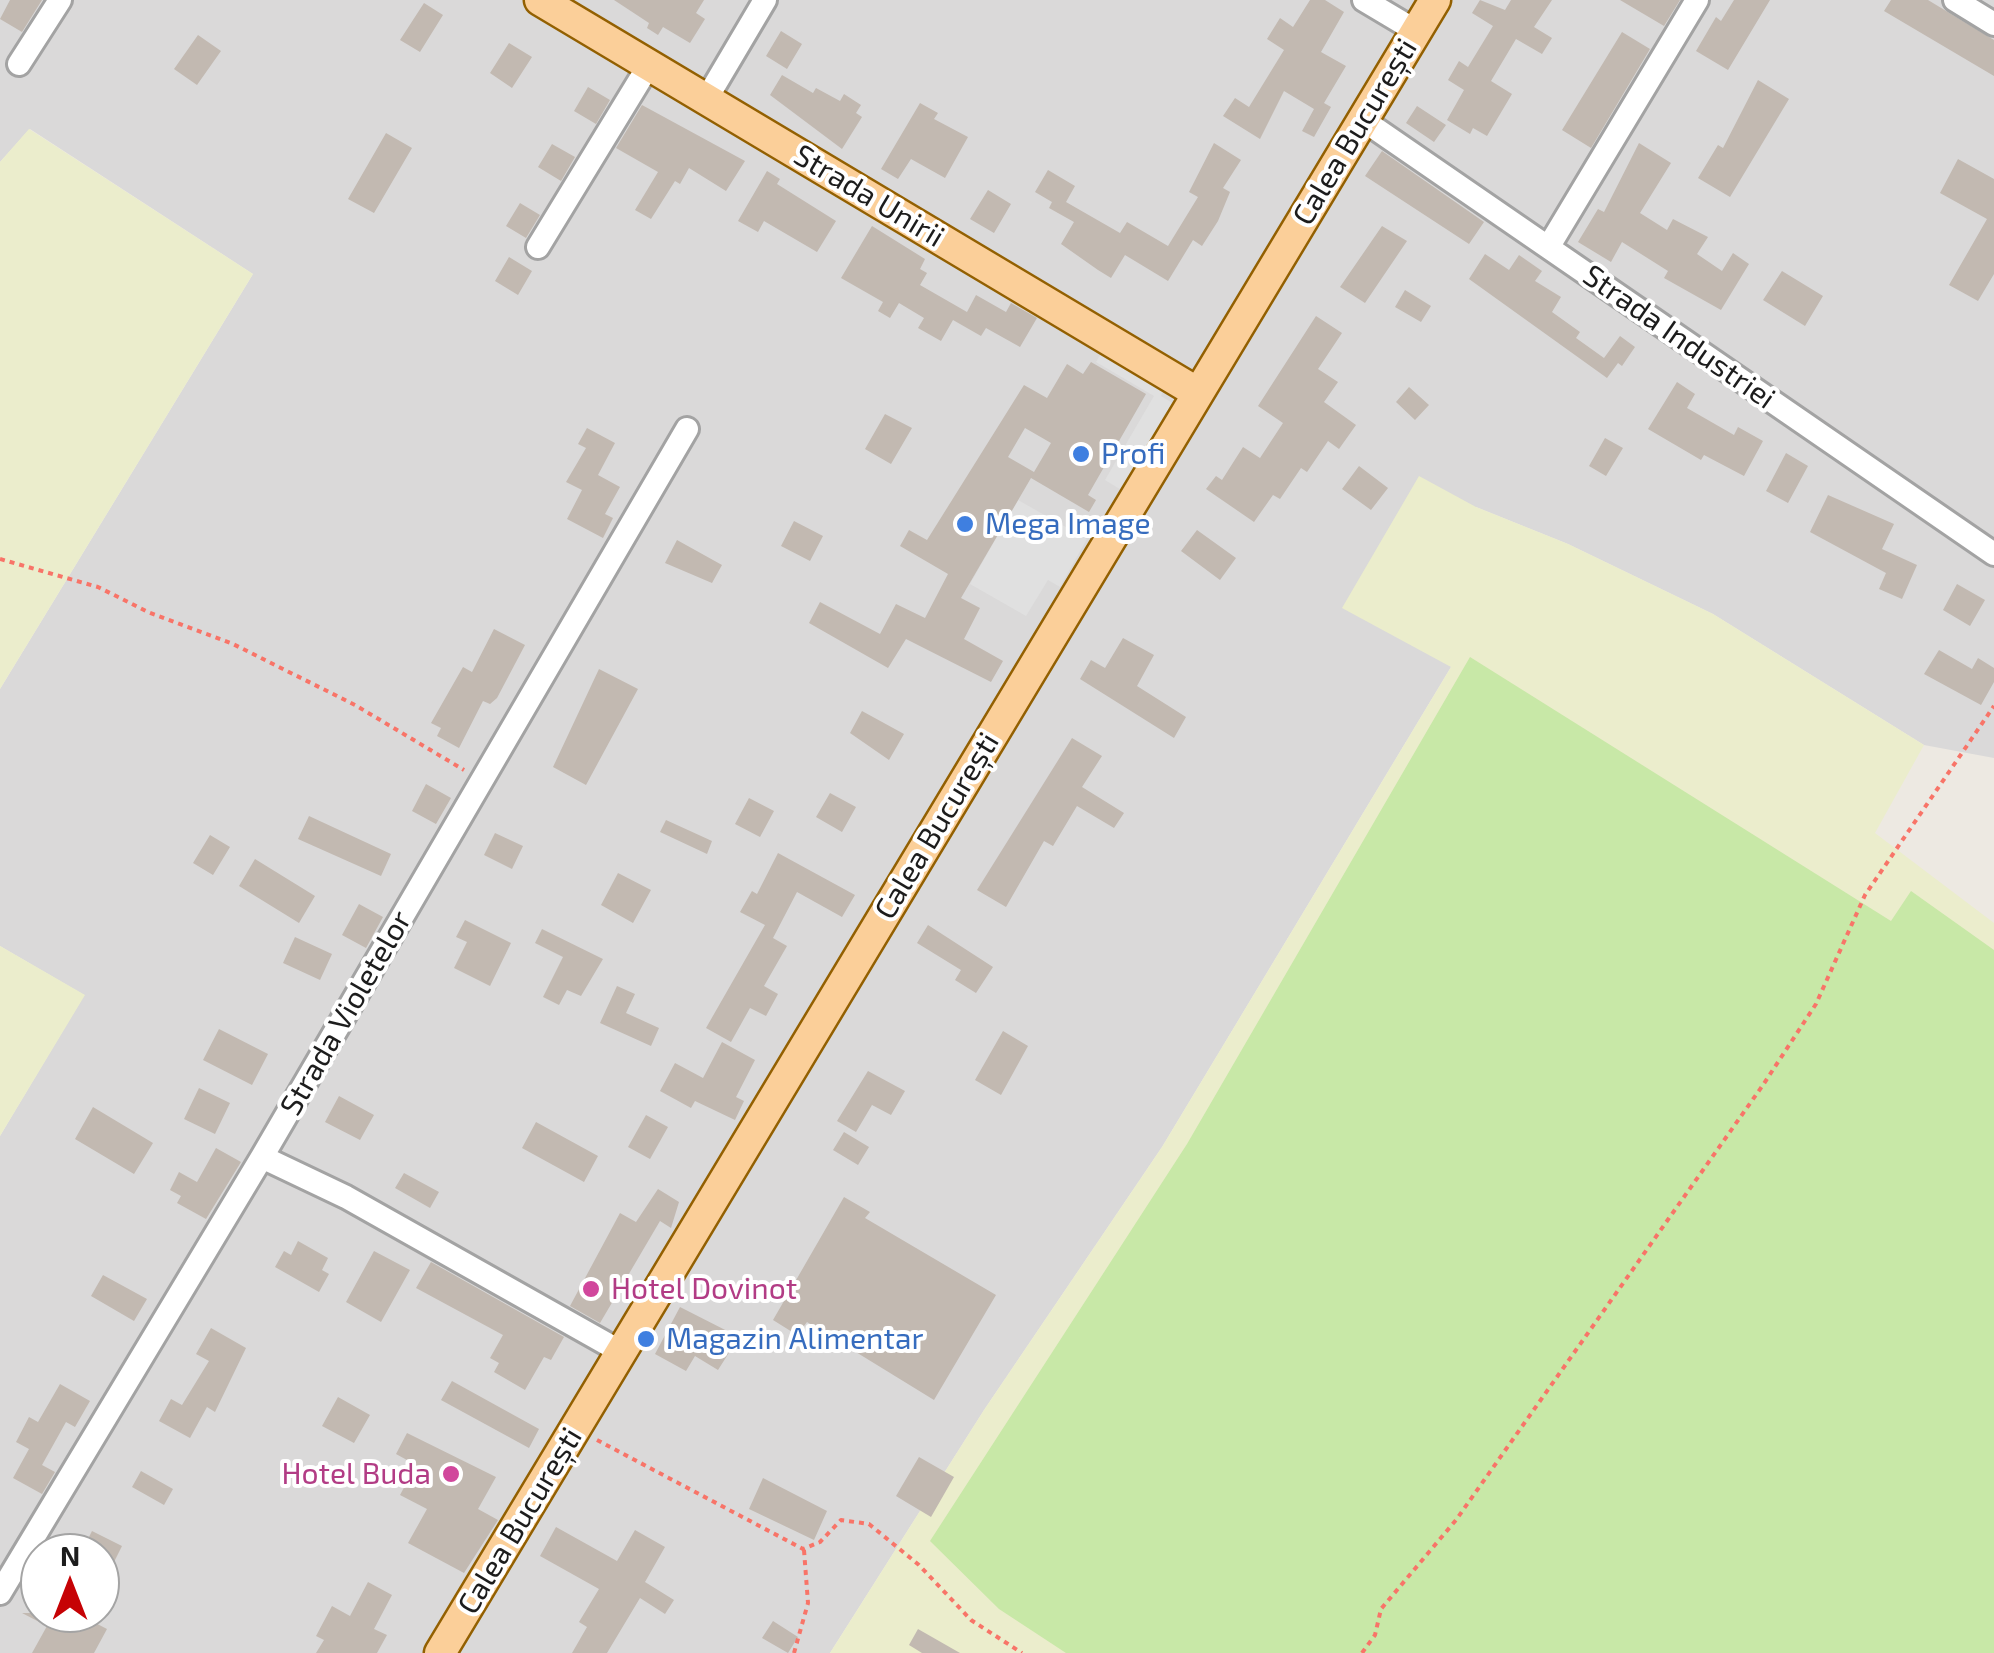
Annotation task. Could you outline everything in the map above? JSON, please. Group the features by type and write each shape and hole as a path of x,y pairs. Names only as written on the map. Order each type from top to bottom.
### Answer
{"main road":[{"name":"Strada Unirii","path":"540,0 1198,393"},
{"name":"Calea București","path":"440,1653 1435,0"}],"street":[{"path":"19,64 60,0"},
{"path":"707,98 765,0"},
{"path":"1364,0 1416,32"},
{"path":"1548,246 1697,0"},
{"path":"1955,0 1994,24"},
{"path":"538,247 649,65"},
{"name":"Strada Industriei","path":"1363,120 1994,554"},
{"name":"Strada Violetelor","path":"0,1594 262,1157 688,429"},
{"path":"262,1157 346,1197 623,1353"}],"path":[{"path":"0,559 98,587 148,612 233,644 355,704 480,781"},
{"path":"1362,1653 1375,1635 1381,1610 1456,1520 1762,1086 1816,1004 1866,895 1994,706"},
{"path":"576,1428 803,1548 820,1542 841,1520 868,1524 919,1565 972,1620 1022,1653"},
{"path":"794,1653 808,1603 803,1548"}],"shaded area":[{"path":"0,0 1994,0 1994,758 1924,745 1713,614 1568,544 1476,507 1451,667 1162,1147 984,1410 830,1653 0,1653 0,1136 84,995 0,946 0,689 253,274 30,129 0,162"},
{"path":"1103,350 1165,387 1161,396 1174,404 1123,491 1105,480 1154,396 1096,362"},
{"path":"1018,500 1087,539 1060,587 1048,580 1026,616 970,584"}],"green space":[{"path":"29,129 253,274 0,689 0,162"},
{"path":"1419,476 1476,507 1568,544 1713,614 1924,745 1875,833 1994,923 1994,1653 830,1653 984,1410 1162,1147 1451,667 1342,608"},
{"path":"1470,657 1891,921 1911,891 1994,950 1994,1653 1066,1653 999,1609 930,1541 1187,1144"},
{"path":"0,946 85,995 0,1136"}],"building":[{"path":"10,0 42,0 22,32 0,19"},
{"path":"614,0 704,0 696,13 705,19 690,43 663,27 658,35 647,28 649,23"},
{"path":"1310,0 1325,0 1344,12 1321,52 1346,66 1324,103 1331,107 1314,137 1302,131 1314,109 1284,91 1260,139 1223,116 1235,98 1249,107 1284,50 1267,39 1280,18 1293,27"},
{"path":"1480,0 1505,10 1511,0 1552,0 1534,27 1552,38 1542,54 1516,39 1491,81 1512,94 1487,136 1473,128 1470,134 1447,120 1464,90 1448,80 1459,61 1468,67 1493,26 1472,13"},
{"path":"1620,0 1680,0 1664,26"},
{"path":"1734,0 1770,0 1728,70 1696,51 1716,17 1721,21"},
{"path":"1891,0 1928,0 1994,40 1994,76 1884,11"},
{"path":"424,3 443,15 420,52 400,40"},
{"path":"781,31 802,44 787,69 766,56"},
{"path":"1622,32 1650,49 1591,148 1562,130"},
{"path":"198,35 221,51 197,85 174,69"},
{"path":"509,43 532,57 512,88 490,73"},
{"path":"782,75 813,93 816,88 840,101 844,94 861,105 856,113 862,117 842,149 770,95"},
{"path":"1758,80 1789,99 1730,197 1698,178 1718,145 1723,148"},
{"path":"588,87 610,100 596,124 574,111"},
{"path":"920,103 938,113 934,119 968,137 945,178 911,159 898,179 881,169"},
{"path":"642,105 745,161 726,191 689,168 680,184 675,181 651,219 635,210 658,172 616,148"},
{"path":"1417,106 1446,125 1434,142 1406,123"},
{"path":"386,133 412,148 374,213 348,199"},
{"path":"1214,143 1241,160 1223,188 1230,192 1218,221 1202,246 1193,240 1168,281 1125,255 1111,278 1098,270 1061,244 1074,222 1049,208 1052,202 1035,192 1048,170 1075,186 1066,202 1120,233 1127,222 1168,246 1198,197 1189,192"},
{"path":"1639,143 1671,163 1640,213 1667,230 1673,219 1708,237 1697,254 1722,271 1733,253 1749,264 1721,310 1664,278 1668,271 1622,242 1611,262 1578,242 1598,209 1604,212"},
{"path":"552,144 575,157 561,181 538,167"},
{"path":"1382,151 1484,222 1469,244 1365,176"},
{"path":"1958,159 1994,179 1994,274 1978,301 1949,285 1987,219 1940,193"},
{"path":"767,171 780,179 777,184 836,221 817,252 764,221 758,232 738,221"},
{"path":"988,190 1011,204 994,233 970,219"},
{"path":"520,203 540,215 526,238 506,226"},
{"path":"872,226 925,259 920,269 927,273 920,285 967,312 976,295 1006,312 1011,303 1037,318 1020,347 986,328 981,336 953,320 941,341 918,328 924,318 899,303 890,318 878,311 883,302 841,278"},
{"path":"1382,226 1407,241 1365,303 1340,287"},
{"path":"1485,254 1509,270 1519,255 1542,271 1535,281 1561,297 1552,312 1580,332 1576,338 1604,358 1620,336 1635,347 1622,366 1618,363 1607,378 1469,279"},
{"path":"509,257 532,271 518,295 495,281"},
{"path":"1782,271 1823,296 1805,326 1763,300"},
{"path":"1405,290 1431,306 1421,322 1395,307"},
{"path":"1316,316 1342,333 1318,369 1338,382 1324,402 1356,425 1339,449 1328,441 1307,472 1301,468 1280,499 1273,495 1254,522 1206,489 1216,476 1222,480 1243,447 1260,458 1283,423 1258,406"},
{"path":"1091,362 1146,394 1088,495 1096,500 1089,512 1031,478 961,598 980,608 964,639 1003,661 991,682 906,639 888,668 809,623 820,602 880,634 896,604 925,618 948,574 900,546 909,530 927,540 1024,385 1047,398 1067,364 1083,374","holes":["1025,428 1051,443 1034,472 1008,457"]},
{"path":"1677,382 1695,394 1687,408 1734,435 1738,427 1763,441 1744,476 1704,455 1701,460 1648,429"},
{"path":"1409,387 1429,405 1415,420 1396,402"},
{"path":"885,414 912,428 891,464 865,449"},
{"path":"587,428 615,443 598,475 620,487 605,514 613,518 603,538 567,519 582,490 566,482 586,448 578,444"},
{"path":"1605,438 1623,448 1606,476 1589,466"},
{"path":"1786,453 1808,466 1788,503 1766,491"},
{"path":"1359,466 1388,488 1371,510 1342,489"},
{"path":"1828,495 1894,524 1882,549 1917,565 1902,599 1879,589 1886,573 1810,532"},
{"path":"794,521 823,536 810,561 781,546"},
{"path":"1197,530 1236,558 1220,580 1181,551"},
{"path":"677,540 722,565 712,583 665,563"},
{"path":"1957,584 1985,600 1970,626 1943,610"},
{"path":"494,629 525,645 497,698 490,704 483,701 459,748 437,736 441,728 431,723 463,667 472,672"},
{"path":"1123,638 1154,655 1137,686 1186,717 1174,738 1080,679 1091,660 1105,668"},
{"path":"1939,650 1972,669 1978,658 1994,668 1994,682 1981,705 1924,674"},
{"path":"599,669 638,689 586,785 553,767"},
{"path":"862,711 904,734 889,760 850,733"},
{"path":"1072,738 1102,756 1082,787 1124,813 1114,828 1077,806 1053,846 1044,841 1006,907 977,890"},
{"path":"426,784 451,798 436,824 412,811"},
{"path":"830,793 856,807 842,832 816,817"},
{"path":"749,798 774,811 760,837 735,824"},
{"path":"309,816 391,854 381,876 298,839"},
{"path":"666,820 712,841 707,854 660,832"},
{"path":"495,833 523,846 512,869 484,855"},
{"path":"210,835 230,847 213,875 193,863"},
{"path":"778,853 855,895 842,917 797,892 773,938 787,946 764,986 778,994 766,1016 750,1008 731,1042 706,1028 765,925 740,912 752,891 757,894"},
{"path":"255,859 315,896 299,923 239,886"},
{"path":"618,873 651,890 633,923 601,905"},
{"path":"359,904 383,917 366,948 342,935"},
{"path":"465,920 511,943 490,986 454,968 467,942 456,937"},
{"path":"928,925 993,967 976,993 955,980 961,970 917,943"},
{"path":"542,929 603,959 581,996 567,990 559,1005 543,997 563,957 535,943"},
{"path":"295,937 332,954 320,980 283,963"},
{"path":"617,986 635,994 626,1013 659,1028 651,1046 600,1023"},
{"path":"219,1029 268,1054 252,1085 203,1060"},
{"path":"1003,1031 1028,1046 1001,1095 975,1080"},
{"path":"722,1042 755,1060 736,1097 744,1101 735,1120 695,1101 691,1108 660,1091 675,1063 703,1078"},
{"path":"868,1071 905,1091 891,1115 872,1105 856,1132 837,1121"},
{"path":"199,1088 230,1103 215,1134 184,1119"},
{"path":"339,1096 374,1115 360,1140 325,1122"},
{"path":"93,1107 153,1143 134,1174 75,1139"},
{"path":"646,1115 668,1127 650,1159 628,1147"},
{"path":"536,1122 598,1156 584,1182 522,1148"},
{"path":"844,1132 869,1147 858,1165 833,1150"},
{"path":"216,1148 241,1162 206,1219 177,1203 181,1196 170,1190 179,1172 197,1182"},
{"path":"404,1173 439,1192 430,1208 395,1188"},
{"path":"658,1189 679,1202 671,1228 660,1221 600,1323 570,1306 620,1213 636,1222"},
{"path":"844,1197 870,1212 865,1218 996,1295 934,1400 807,1322 797,1335 773,1320"},
{"path":"298,1241 328,1258 322,1270 329,1274 319,1292 275,1267 284,1251 291,1255"},
{"path":"374,1251 410,1270 381,1322 346,1302"},
{"path":"431,1262 564,1337 551,1360 544,1357 525,1390 494,1372 499,1363 490,1358 503,1335 416,1288"},
{"path":"103,1275 147,1299 134,1321 91,1296"},
{"path":"680,1307 739,1337 718,1370 695,1356 686,1371 655,1354"},
{"path":"211,1328 246,1348 215,1412 207,1407 190,1438 159,1421 171,1399 182,1405 209,1361 196,1354"},
{"path":"452,1381 539,1429 529,1448 441,1400"},
{"path":"60,1384 90,1401 75,1427 66,1422 42,1465 55,1472 42,1494 13,1478 29,1449 16,1442 29,1417 38,1422"},
{"path":"338,1397 370,1415 354,1443 322,1426"},
{"path":"407,1433 496,1477 478,1509 498,1520 464,1573 408,1543 427,1509 400,1495 416,1465 396,1454"},
{"path":"919,1457 954,1477 931,1517 896,1496"},
{"path":"141,1471 173,1489 164,1505 132,1487"},
{"path":"763,1478 827,1511 814,1540 749,1509"},
{"path":"556,1527 617,1561 635,1530 665,1547 645,1582 674,1600 665,1614 640,1598 607,1653 572,1653 587,1627 579,1622 599,1589 540,1556"},
{"path":"368,1582 392,1595 374,1629 387,1635 377,1653 316,1653 324,1640 316,1636 332,1606 350,1616"},
{"path":"773,1621 798,1637 788,1653 762,1638"},
{"path":"918,1629 960,1653 922,1653 909,1645"},
{"path":"43,1633 105,1633 94,1653 32,1653"}],"place":[{"name":"Profi","path":"1081,454"},
{"name":"Mega Image","path":"965,524"},
{"name":"Hotel Dovinot","path":"591,1289"},
{"name":"Magazin Alimentar","path":"646,1339"},
{"name":"Hotel Buda","path":"451,1474"}]}
